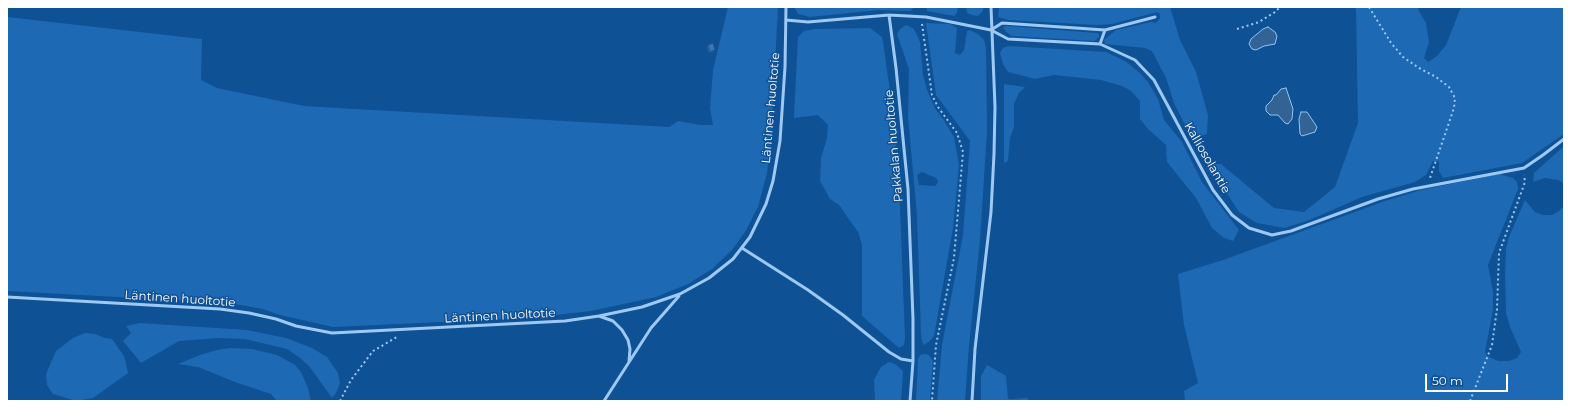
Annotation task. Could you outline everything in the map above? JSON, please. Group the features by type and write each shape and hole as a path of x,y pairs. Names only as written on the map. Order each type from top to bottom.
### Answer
{"lane":[{"name":"Läntinen huoltotie","path":"7,297 220,309 249,313 276,319 296,326 332,333 565,321 642,307 680,294 724,268 750,237 761,216 773,180 778,153 782,113 786,7"},
{"path":"972,401 975,349 991,212 994,154 995,107 991,7"},
{"path":"786,20 808,22 889,15 921,17 991,30 1002,23 1104,30 1155,16"},
{"name":"Pakkalan huoltotie","path":"889,15 896,68 908,189 913,319 913,362 910,401"},
{"name":"Kalliosolantie","path":"991,30 1008,39 1100,44 1135,60 1154,80 1212,190 1232,215 1249,228 1272,235 1291,231 1378,199 1428,186 1524,168"},
{"path":"1100,44 1104,30"},
{"path":"1524,168 1564,139"},
{"path":"742,248 843,314 889,352 901,359 913,362"},
{"path":"604,401 651,328 680,294"},
{"path":"599,316 613,321 622,330 628,340 630,349 629,362"}],"path":[{"path":"1237,29 1259,22 1280,7"},
{"path":"1369,7 1391,43 1403,57 1436,77 1449,87 1455,98 1454,108 1428,186"},
{"path":"921,17 932,95 938,107 956,133 963,152 954,258 936,346 932,401"},
{"path":"1470,401 1492,345 1498,309 1499,253 1525,182 1524,168"},
{"path":"340,401 351,380 373,351 408,330"}],"shaded area":[{"path":"728,7 778,7 771,141 767,173 758,207 745,232 732,250 712,269 688,284 656,297 591,311 529,318 333,327 280,315 263,309 229,303 7,291 7,17 202,39 201,80 217,88 304,106 669,127 678,121 701,125 713,125 710,109 713,70"},
{"path":"794,7 915,7 910,11 879,10 810,17 798,14"},
{"path":"927,7 958,7 957,13 954,16 927,11"},
{"path":"966,7 983,7 983,11 978,16 972,15 967,13"},
{"path":"999,7 1170,7 1180,40 1196,72 1208,115 1207,134 1192,139 1174,103 1166,78 1152,51 1145,48 1105,44 1104,40 1116,30 1151,22 1156,23 1160,18 1160,14 1157,12 1112,24 1097,25 1009,20 998,17"},
{"path":"1354,7 1418,7 1426,23 1429,42 1424,58 1428,62 1437,56 1446,45 1461,7 1564,7 1564,134 1522,163 1443,178 1439,171 1439,161 1433,161 1426,175 1415,182 1362,197 1307,221 1284,228 1257,223 1239,212 1208,164 1221,164 1274,208 1304,212 1335,187 1358,123 1356,9"},
{"path":"926,23 950,24 957,28 955,53 960,55 964,50 967,31 970,30 978,34 984,40 986,48 987,131 980,240 965,401 937,401 942,345 963,235 970,141 936,95"},
{"path":"906,25 913,28 917,35 920,42 923,75 927,90 936,110 954,137 959,165 953,228 934,336 924,345 921,334 917,216 908,116 909,69 897,34 900,29","holes":["922,172 936,178 938,181 935,186 919,185 917,175"]},
{"path":"1007,26 1097,33 1099,34 1099,37 1094,41 1012,36 1006,32 1003,27"},
{"path":"1268,27 1275,32 1277,36 1275,44 1264,46 1256,50 1252,49 1249,44 1251,39 1263,29"},
{"path":"870,28 882,37 897,141 894,152 899,180 905,338 904,345 899,348 862,316 862,245 858,232 839,205 830,199 820,181 821,158 827,138 828,125 818,115 794,118 798,37 804,31 815,29"},
{"path":"1009,46 1106,52 1125,61 1140,73 1148,82 1158,99 1164,120 1182,142 1202,182 1239,230 1233,241 1224,238 1212,228 1196,198 1167,162 1166,145 1148,129 1140,119 1140,101 1131,91 1122,86 1101,80 1054,75 1035,79 1008,72 1003,64 1000,53 1003,48"},
{"path":"1004,84 1025,87 1019,93 1014,104 1014,127 1010,138 1008,161 1004,163"},
{"path":"1286,88 1293,109 1292,119 1288,124 1285,123 1278,115 1270,115 1266,111 1266,106 1272,100 1274,95 1276,95 1281,89"},
{"path":"1301,112 1307,112 1317,127 1315,132 1302,136 1300,134 1299,119"},
{"path":"1564,146 1564,183 1558,180 1545,178 1533,182 1534,173"},
{"path":"1499,174 1513,178 1517,182 1518,189 1488,265 1493,292 1493,310 1485,352 1487,356 1498,361 1509,361 1517,358 1521,352 1510,327 1506,313 1505,274 1506,248 1509,237 1525,200 1535,212 1543,215 1552,215 1564,206 1564,401 1185,401 1184,391 1198,383 1184,325 1178,274 1223,260 1385,201 1421,190"},
{"path":"140,323 247,330 286,338 312,348 327,357 338,373 340,383 332,398 309,366 287,349 245,339 219,338 179,341 141,363 123,341 131,333 126,326"},
{"path":"85,333 112,339 124,356 128,373 93,398 76,401 53,394 47,385 46,374 56,351 73,338"},
{"path":"230,348 252,349 277,355 295,365 301,372 308,388 311,401 277,401 271,394 235,382 198,367 178,364 200,355"},
{"path":"920,355 929,355 933,361 930,401 916,401 918,359"},
{"path":"889,362 895,364 903,371 901,401 875,401 874,380 881,367"},
{"path":"987,365 1006,376 1008,399 1027,398 1030,401 981,401 981,376"}],"building":[{"path":"713,43 715,50 710,52 708,45"},
{"path":"1011,400 1036,401 1011,401"}]}
